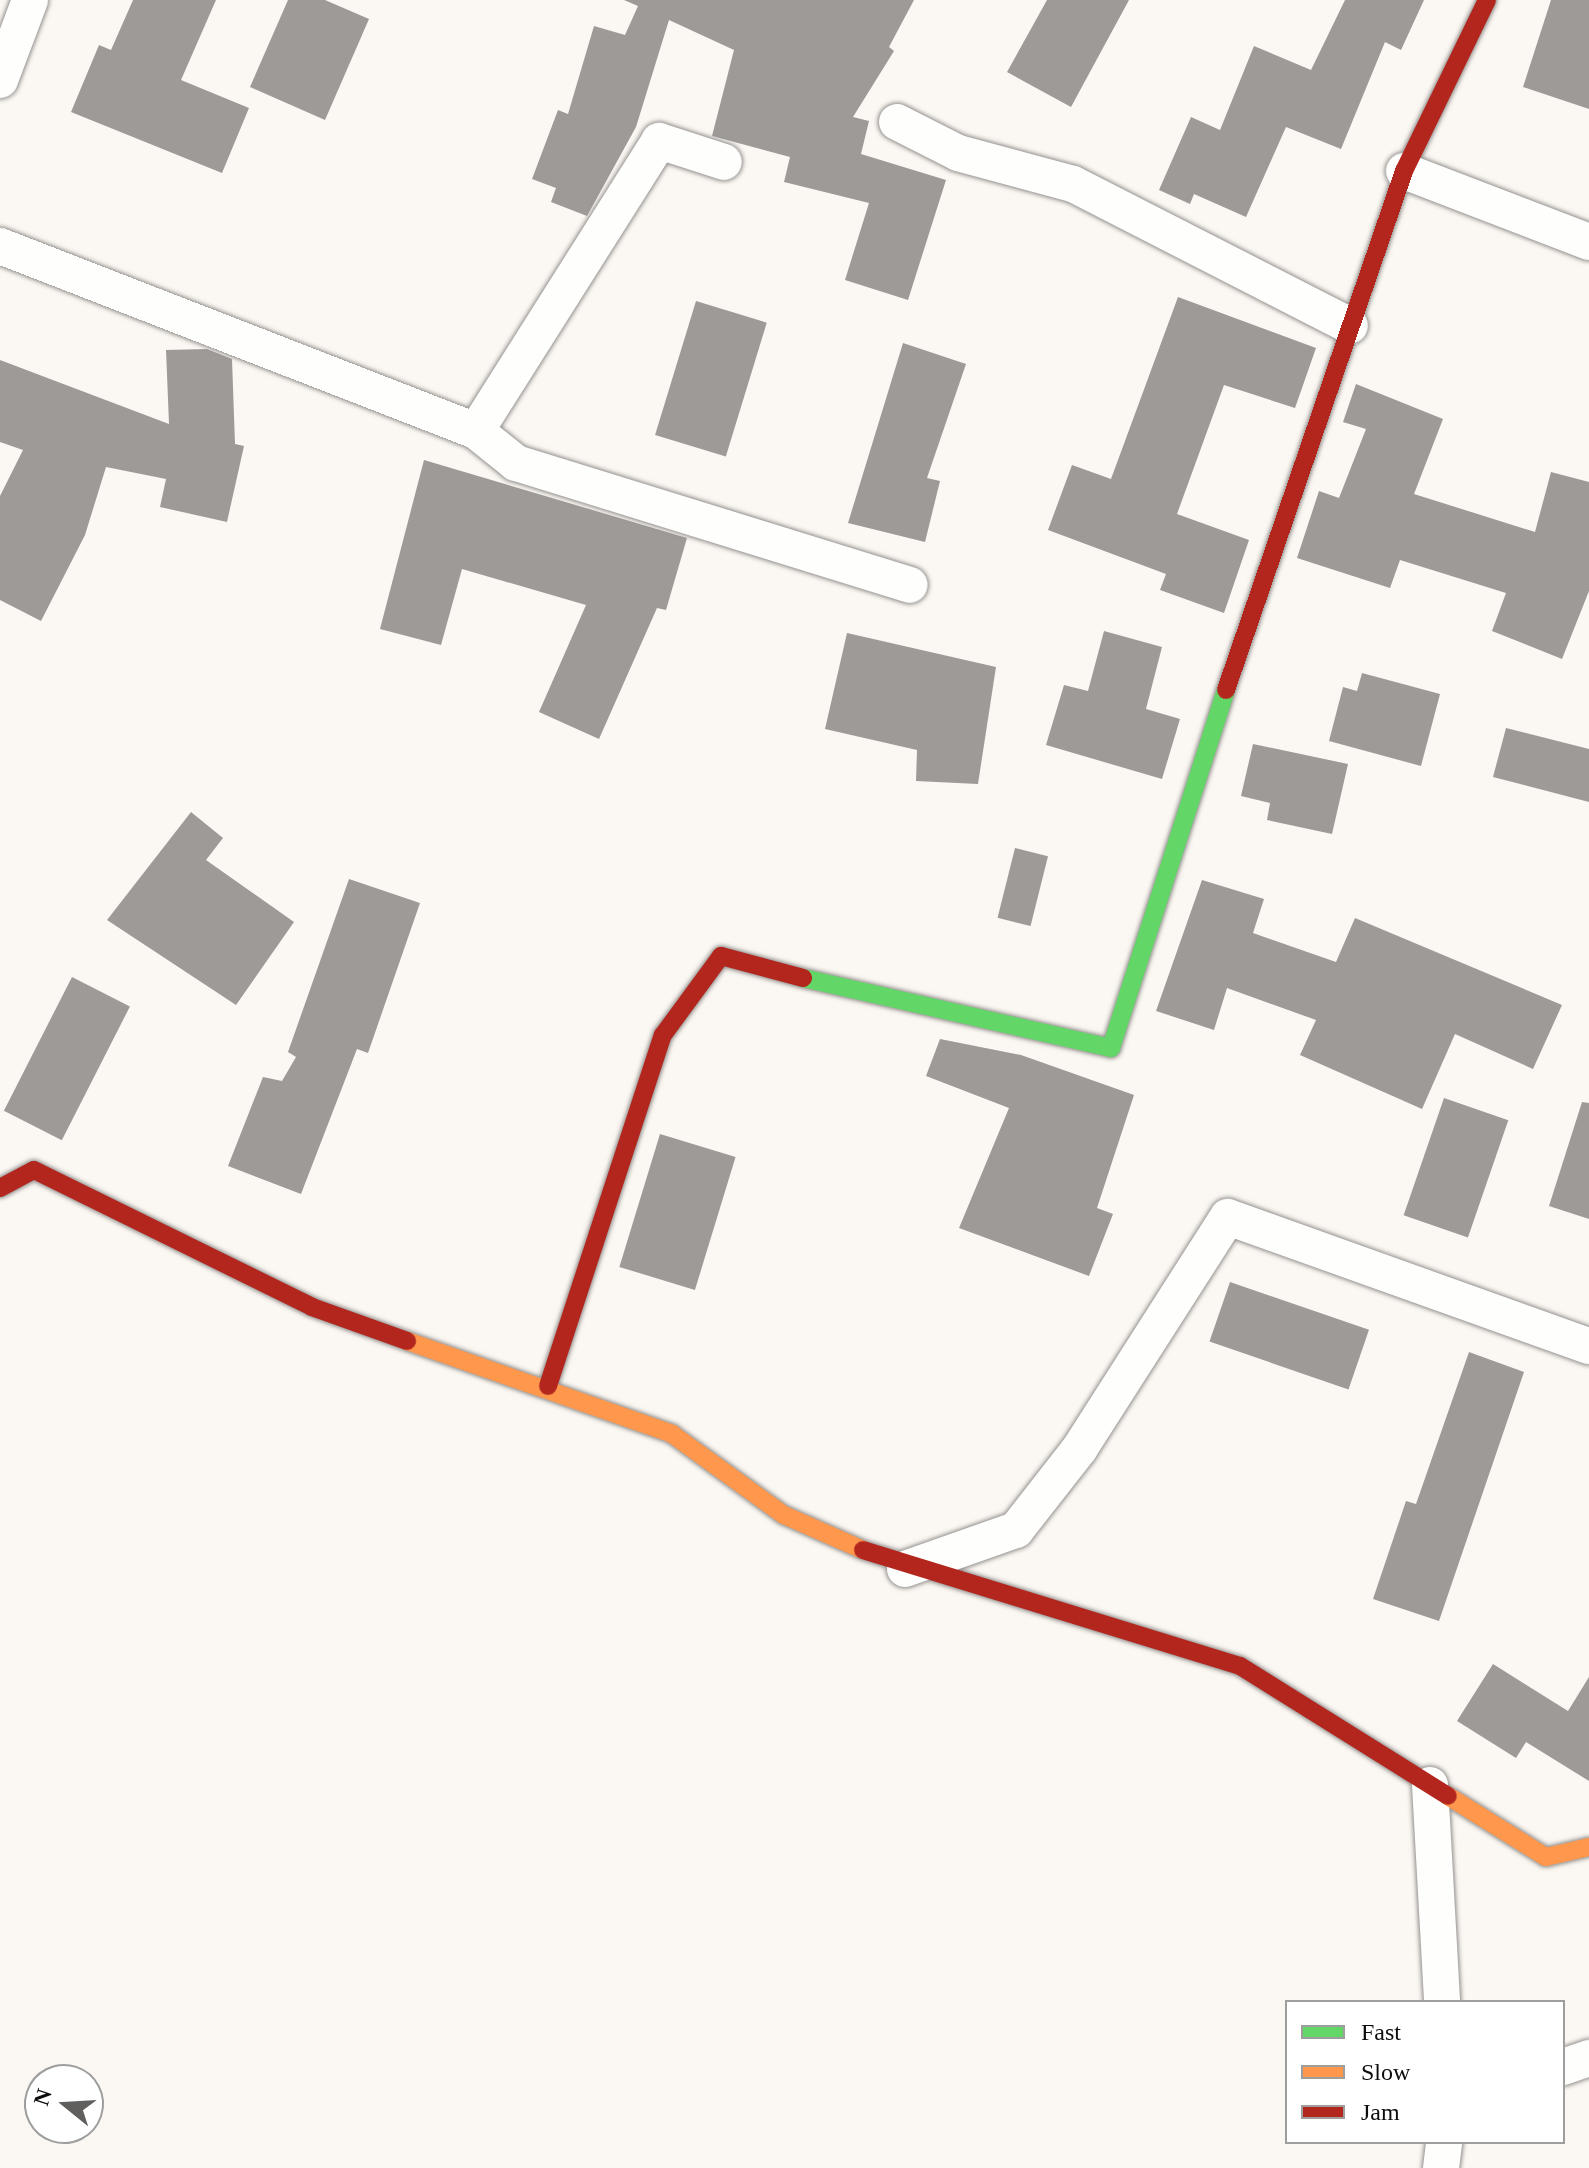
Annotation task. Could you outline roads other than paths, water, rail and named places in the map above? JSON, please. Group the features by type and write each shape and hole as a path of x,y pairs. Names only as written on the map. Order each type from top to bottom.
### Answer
{"street":[{"path":"0,80 30,0"},
{"path":"548,1386 663,1035 721,956 933,1012 1111,1048 1404,171 1487,0"},
{"path":"897,122 958,153 1073,184 1350,326"},
{"path":"476,431 659,141 724,162"},
{"path":"1404,171 1589,242"},
{"path":"0,246 476,431 516,463 910,585"},
{"path":"0,1188 34,1170 312,1307 548,1386 672,1434 784,1515 905,1569 1240,1666 1546,1857 1589,1847"},
{"path":"905,1569 1016,1530 1080,1448 1228,1217 1589,1346"},
{"path":"1430,1785 1442,2000"},
{"path":"1565,2066 1589,2058"},
{"path":"1441,2168 1444,2144"}]}
